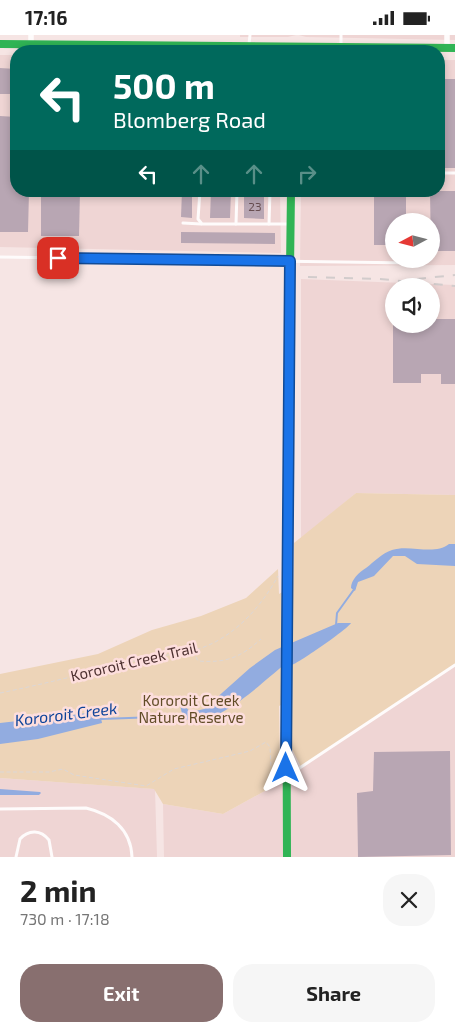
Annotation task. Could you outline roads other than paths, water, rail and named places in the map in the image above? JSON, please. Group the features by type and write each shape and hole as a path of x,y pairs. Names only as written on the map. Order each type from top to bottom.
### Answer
{"street":[{"path":"31,35 31,44"},
{"path":"447,35 451,48"},
{"path":"0,44 140,45"},
{"path":"287,857 286,587 291,197"}],"lane":[{"path":"200,197 198,219 202,224"},
{"path":"236,224 237,197"},
{"path":"269,224 270,197"},
{"path":"183,223 290,224"},
{"path":"0,257 385,263"},
{"path":"286,777 455,665"},
{"path":"0,809 86,808 99,811 110,817 123,829 131,847 132,857"},
{"path":"16,857 18,843 22,836 37,832 50,840 52,857"}],"water":[{"path":"455,544 455,566 417,564 405,556 393,556 374,576 358,582 355,591 351,588 352,582 358,574 388,551 406,548 429,550"},
{"path":"338,623 351,623 334,638 304,658 292,665 284,665 250,693 222,712 195,721 183,718 180,705 191,712 204,709 250,668 275,650"},
{"name":"Kororoit Creek","path":"88,713 101,718 102,723 38,739 0,744 0,723"},
{"path":"0,789 41,793 39,795 0,795"}],"waterway":[{"name":"Kororoit Creek","path":"336,625 337,613 355,588"},
{"name":"Kororoit Creek","path":"101,719 184,716"}],"railway":[{"path":"426,278 455,275"},
{"path":"308,277 380,279 455,286"}],"park label":[{"name":"Kororoit Creek Nature Reserve","path":"191,710"}]}
